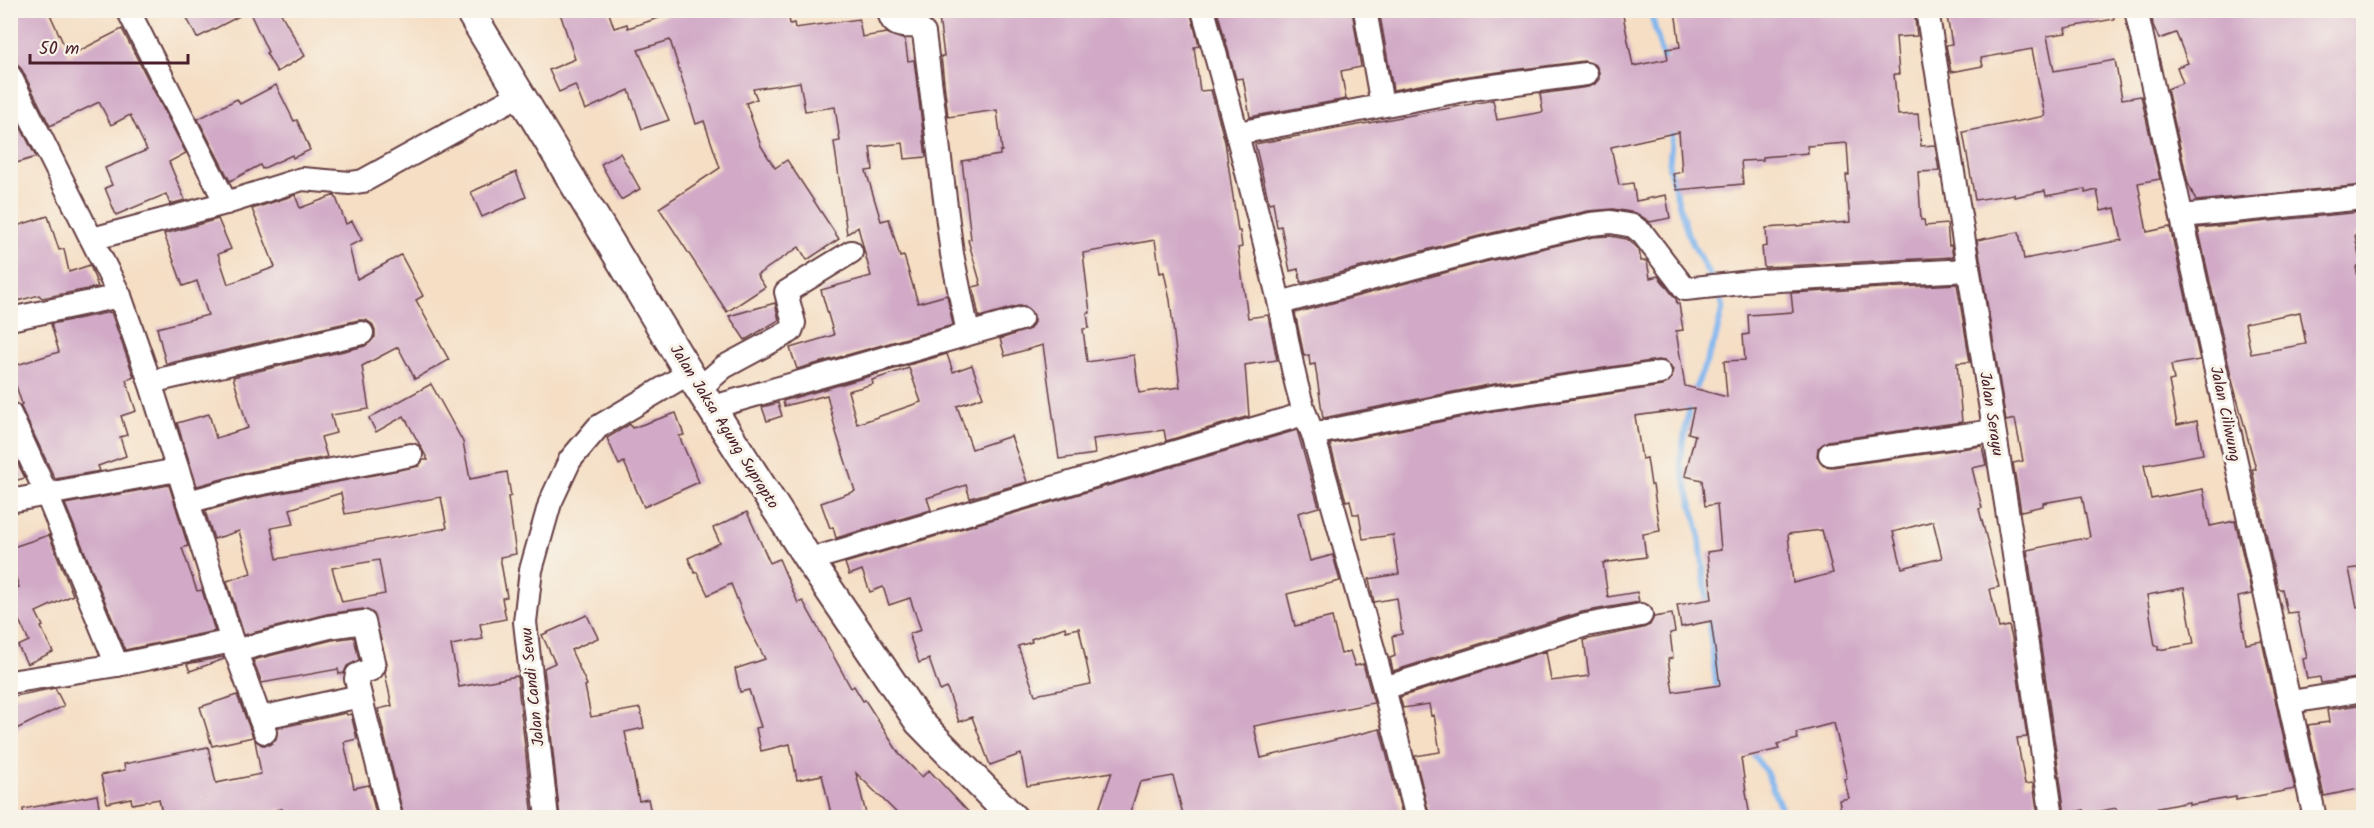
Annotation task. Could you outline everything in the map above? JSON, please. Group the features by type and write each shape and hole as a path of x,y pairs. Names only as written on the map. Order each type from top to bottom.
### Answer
{"main road":[{"name":"Jalan Jaksa Agung Suprapto","path":"469,10 701,389 809,560 919,722 1013,818"}],"street":[{"path":"128,10 226,203"},
{"path":"889,10 890,19 895,24 903,27 916,26 924,33 947,221 968,333"},
{"path":"1203,10 1238,133 1308,424 1384,688 1417,818"},
{"path":"1365,10 1383,105"},
{"name":"Jalan Serayu","path":"1927,10 1994,431 2052,818"},
{"name":"Jalan Ciliwung","path":"2136,10 2315,818"},
{"path":"1238,133 1470,89 1586,74"},
{"path":"12,80 120,296 150,382 233,646 262,725 360,696"},
{"path":"92,238 226,203 302,178 350,183 363,181 521,94"},
{"path":"2182,216 2364,198"},
{"path":"1280,303 1482,249 1591,224 1611,222 1634,226 1683,287 1689,289 1717,284 1968,270"},
{"path":"701,389 723,367 791,331 794,323 786,292 851,252"},
{"path":"10,319 120,296"},
{"path":"701,389 968,333 1021,319"},
{"path":"150,382 362,333"},
{"path":"809,560 1308,424 1660,373"},
{"name":"Jalan Candi Sewu","path":"547,818 525,622 531,570 550,502 570,460 598,427 701,389"},
{"path":"10,414 47,495 117,665"},
{"path":"1830,454 1994,431"},
{"path":"188,502 248,486 411,455"},
{"path":"10,501 177,470"},
{"path":"1384,688 1586,625 1641,615"},
{"path":"10,682 233,646 362,620 374,666 357,675 360,696 391,818"},
{"path":"2291,702 2364,690"}],"building":[{"path":"10,10 48,10 69,56 122,29 186,153 169,162 185,200 170,204 166,194 116,215 105,188 112,185 105,168 147,150 130,115 111,125 99,102 50,126 22,70 17,64 10,63"},
{"path":"183,10 279,10 305,56 277,72 266,53 268,52 249,11 197,38"},
{"path":"559,10 608,10 614,28 627,24 628,28 683,10 788,10 790,24 794,23 795,28 859,19 862,37 887,33 905,40 908,61 914,60 926,157 905,159 903,143 870,147 873,170 866,171 881,221 889,219 900,257 904,256 918,303 947,295 953,325 797,369 790,348 834,335 821,290 871,276 858,227 847,234 834,142 840,141 835,107 805,111 800,82 753,89 757,99 746,103 761,146 775,168 787,160 839,239 807,260 799,247 757,275 765,287 727,312 659,208 720,168 704,121 696,124 670,40 638,50 669,120 642,129 629,90 585,110 575,85 559,92 549,70 575,59"},
{"path":"938,10 1087,10 1088,17 1133,10 1190,10 1199,46 1194,47 1200,91 1211,90 1225,142 1238,231 1240,231 1242,247 1238,248 1248,318 1268,315 1277,360 1245,365 1249,416 1166,441 1164,430 1093,439 1095,454 1059,459 1043,345 1005,356 1000,339 1030,329 1034,322 1034,315 1025,306 1018,306 979,317 973,287 981,285 968,240 971,239 962,161 1000,155 1002,151 997,110 948,117 941,56 944,56","holes":["1155,240 1160,273 1164,272 1170,300 1180,387 1139,393 1134,355 1087,362 1083,329 1089,328 1087,313 1090,313 1083,253"]},
{"path":"1217,10 1352,10 1361,67 1341,71 1346,99 1250,117 1243,78 1236,79"},
{"path":"1379,10 1622,10 1633,66 1668,59 1666,49 1680,47 1675,10 1914,10 1917,36 1896,37 1899,74 1894,74 1898,115 1918,114 1921,146 1935,145 1939,171 1918,172 1921,220 1924,220 1925,226 1947,224 1949,246 1951,245 1953,257 1764,267 1762,247 1767,246 1766,228 1850,222 1846,175 1849,175 1847,143 1807,146 1808,153 1741,161 1743,184 1677,190 1673,174 1682,172 1679,132 1611,147 1619,185 1633,183 1636,201 1666,195 1670,218 1650,222 1636,213 1613,209 1588,211 1479,236 1301,283 1298,269 1290,271 1281,226 1277,227 1273,202 1269,203 1255,144 1493,100 1497,120 1543,112 1540,94 1588,87 1599,79 1596,65 1584,61 1468,76 1393,90"},
{"path":"1980,10 2113,10 2114,19 2065,28 2066,33 2047,36 2054,71 2115,60 2122,99 2141,96 2160,179 2138,183 2147,232 2170,227 2200,360 2171,365 2174,380 2169,381 2177,425 2197,421 2203,454 2144,465 2151,499 2203,489 2210,526 2235,521 2252,594 2238,597 2246,644 2262,641 2295,789 2236,800 2236,797 2189,805 2189,802 2118,816 2116,808 2085,814 2084,810 2065,814 2027,550 2090,537 2082,496 2043,503 2043,506 2021,511 2013,463 2023,461 2015,419 2006,421 1977,240 2019,232 2024,259 2122,240 2115,208 2101,211 2097,190 2085,193 2085,189 2046,196 2045,191 2014,197 2014,194 1975,200 1963,132 2045,116 2032,49 1981,58 1983,66 1951,72 1946,45 1952,44 1947,17","holes":["2184,588 2194,644 2158,650 2158,646 2155,646 2147,595"]},
{"path":"2151,10 2364,10 2364,185 2196,201 2188,183 2167,89 2183,83 2177,67 2188,63 2176,33 2159,39 2153,25"},
{"path":"276,85 294,121 297,120 310,150 293,158 292,155 262,169 260,165 230,181 198,119 237,99 240,104"},
{"path":"10,107 36,157 10,165"},
{"path":"620,153 640,189 621,200 601,164"},
{"path":"516,172 526,197 482,217 471,192"},
{"path":"295,195 300,208 335,195 346,224 352,221 362,240 349,246 357,279 401,255 423,296 416,300 449,360 415,379 398,347 362,366 369,409 331,415 336,433 321,437 327,457 244,473 197,486 177,423 209,414 216,438 248,428 233,377 365,346 375,337 372,324 366,320 359,320 166,364 157,328 208,315 197,281 183,286 164,234 218,219 231,249 218,254 228,284 275,267 252,209"},
{"path":"2362,212 2364,234 2355,235 2361,266 2356,267 2363,304 2357,305 2364,333 2364,567 2349,569 2357,607 2364,606 2364,677 2321,683 2320,677 2307,679 2303,659 2307,658 2297,612 2287,613 2282,589 2278,589 2252,469 2256,469 2232,380 2198,228","holes":["2300,312 2306,344 2251,354 2245,323"]},
{"path":"48,216 59,250 64,249 69,272 90,265 98,287 42,298 39,295 10,303 10,228"},
{"path":"1610,236 1627,239 1639,250 1641,261 1647,261 1650,278 1658,276 1679,304 1683,330 1676,331 1685,386 1727,397 1724,361 1745,360 1743,335 1749,334 1748,315 1793,312 1791,293 1957,284 1970,362 1957,363 1962,422 1828,441 1818,448 1817,456 1824,466 1832,467 1982,446 1986,465 1972,468 1982,508 1979,509 1999,587 1990,589 1999,628 2009,626 2012,638 2027,737 2017,738 2025,784 2033,783 2038,816 1842,818 1839,800 1849,798 1844,779 1847,778 1834,723 1796,733 1798,739 1777,744 1779,749 1741,758 1750,818 1430,818 1415,756 1440,752 1434,715 1431,716 1429,704 1403,708 1400,697 1546,651 1551,681 1589,676 1584,640 1643,628 1650,625 1654,617 1672,614 1675,632 1670,633 1673,658 1668,659 1673,692 1720,685 1711,621 1681,627 1677,605 1712,599 1707,552 1721,550 1717,504 1705,506 1702,480 1685,476 1695,435 1688,433 1694,408 1635,416 1642,459 1647,458 1651,485 1653,485 1660,531 1643,534 1646,557 1603,563 1608,597 1637,592 1639,602 1582,612 1393,671 1390,658 1395,656 1392,636 1402,634 1397,598 1374,602 1369,579 1399,574 1393,535 1363,539 1359,514 1353,514 1350,500 1346,501 1330,444 1493,411 1662,386 1672,378 1673,370 1665,361 1658,360 1488,385 1323,418 1315,364 1310,365 1309,355 1304,356 1295,313 1485,262 1593,237","holes":["1933,521 1942,558 1902,568 1893,532","1822,530 1833,573 1793,583 1788,534"]},
{"path":"775,303 779,320 745,340 729,316"},
{"path":"111,312 134,377 126,380 136,411 121,416 127,435 120,437 126,456 98,466 100,471 55,479 20,405 22,404 10,367 59,352 51,324"},
{"path":"947,354 953,372 972,365 983,397 957,406 972,449 1011,436 1027,482 970,498 966,485 927,498 931,510 836,538 821,503 855,491 827,395 784,406 783,401","holes":["909,368 921,402 857,424 848,391 873,384 872,380"]},
{"path":"431,384 463,442 470,479 507,472 516,554 500,557 507,597 502,598 506,619 480,624 483,639 451,645 459,687 517,676 533,818 404,818 378,709 392,706 385,673 387,663 374,614 363,609 327,614 244,635 227,581 251,573 239,531 214,539 205,511 250,499 419,466 423,460 428,460 404,416 376,432 369,418","holes":["341,493 345,514 441,497 447,528 277,559 271,528 294,524 290,509","379,560 385,594 342,602 332,568"]},
{"path":"778,403 782,416 767,421 762,407"},
{"path":"676,413 684,435 679,436 699,482 644,507 624,462 619,465 607,438 630,424 632,428"},
{"path":"1297,430 1319,507 1298,513 1310,561 1333,555 1340,581 1287,594 1295,626 1332,617 1341,654 1350,651 1355,666 1363,664 1374,703 1254,726 1261,758 1380,729 1403,818 1259,818 1258,812 1238,818 1184,818 1173,776 1140,782 1128,818 1096,818 1112,772 1027,786 1021,754 990,765 972,717 959,722 947,688 940,691 929,659 919,663 909,634 921,630 910,598 889,605 883,587 870,592 862,570 849,575 845,563","holes":["1065,627 1066,631 1079,628 1091,684 1035,695 1018,646"]},
{"path":"17,462 25,478 10,482 10,464"},
{"path":"169,485 188,546 182,548 197,591 202,590 215,631 125,650 65,504"},
{"path":"747,512 770,563 779,559 798,603 803,601 851,688 854,686 863,701 865,700 900,755 922,777 929,770 974,818 902,818 856,773 867,818 832,818 822,775 797,780 790,744 761,751 756,728 761,727 749,690 740,692 735,669 765,659 747,624 731,584 708,595 688,558 720,543 713,528"},
{"path":"49,535 73,595 36,612 53,652 27,664 18,646 29,641 10,602 10,591 19,587 10,560 10,548"},
{"path":"587,615 598,638 571,650 587,685 585,686 591,717 640,708 644,728 625,732 639,801 648,799 652,818 560,818 544,668 555,663 542,635"},
{"path":"354,637 359,660 347,666 344,673 339,674 338,669 262,683 253,660 332,640"},
{"path":"223,657 224,659 190,671 187,664"},
{"path":"55,688 64,706 10,732 10,697"},
{"path":"237,695 253,737 212,746 200,707"},
{"path":"2364,704 2364,788 2324,796 2308,725 2329,722 2327,710"},
{"path":"346,713 351,714 357,739 344,742 354,788 369,785 377,818 284,818 282,809 238,818 163,818 159,799 132,804 131,798 107,803 101,775 125,770 124,764 208,747 216,783 261,774 255,740 262,745 269,745 276,740 278,728"},
{"path":"97,795 101,818 24,818 23,809"}],"waterway":[{"path":"1650,10 1666,68"},
{"path":"1673,127 1669,168 1688,235 1713,282"},
{"path":"1717,291 1723,306 1715,341 1690,401 1680,462 1699,531 1717,693"},
{"path":"1750,750 1766,772 1785,818"}]}
